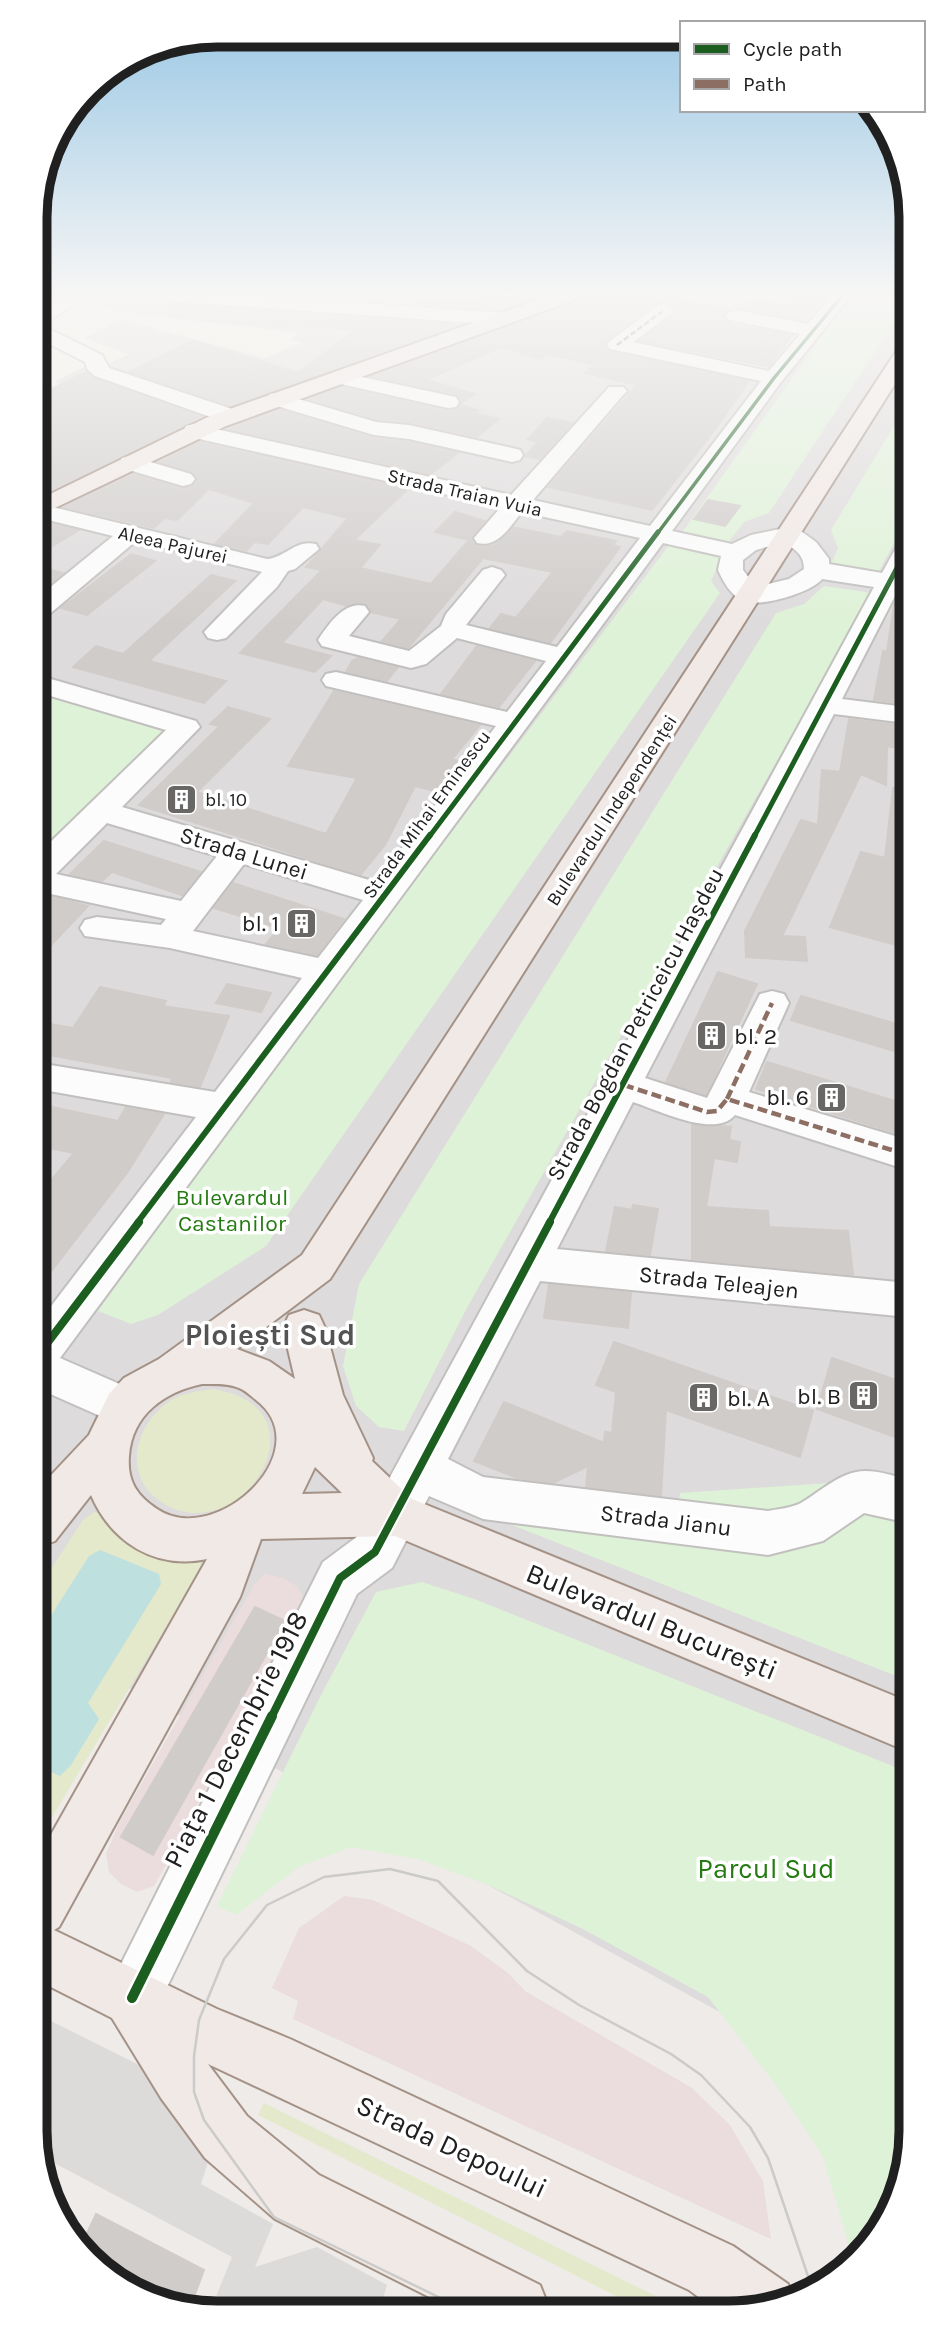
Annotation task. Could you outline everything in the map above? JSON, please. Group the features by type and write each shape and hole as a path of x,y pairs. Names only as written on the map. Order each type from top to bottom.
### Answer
{"main road":[{"path":"48,502 194,431 259,406"},
{"name":"Bulevardul Independenței","path":"316,1267 292,1412 297,1452 289,1478 274,1501 250,1522 211,1538 178,1539 148,1531 125,1514 110,1490 104,1463 109,1434 125,1407 156,1380 175,1371 316,1267 871,406"},
{"path":"304,1328 320,1398 336,1434 398,1511"},
{"name":"Bulevardul Independenței","path":"175,1371 202,1365 229,1366 254,1374 274,1388 292,1412"},
{"name":"Bulevardul București","path":"292,1412 398,1511 898,1722"},
{"path":"47,1513 65,1489 106,1448"},
{"name":"Bulevardul București","path":"250,1522 398,1511"},
{"path":"47,1895 223,1580 250,1522"},
{"name":"Strada Depoului","path":"47,1956 132,1998 711,2268 753,2299"},
{"path":"132,1998 182,2077 226,2137 297,2197 503,2301"}],"street":[{"path":"200,406 230,416"},
{"path":"300,406 374,428 409,432 512,455"},
{"path":"486,538 603,406"},
{"name":"Strada Mihai Eminescu","path":"47,1343 753,406"},
{"name":"Strada Traian Vuia","path":"194,431 735,552"},
{"path":"130,463 183,479"},
{"name":"Aleea Pajurei","path":"48,509 130,534 267,566 279,566"},
{"path":"547,534 564,514"},
{"path":"48,602 130,534"},
{"path":"789,534 811,549 817,563 816,570 799,587 750,595 732,575 729,566 735,552 757,539 789,534"},
{"path":"218,632 268,582 279,566 307,549"},
{"path":"816,570 898,583"},
{"path":"492,575 455,620 455,630 563,657"},
{"name":"Strada Bogdan Petriceicu Hașdeu","path":"398,1511 825,705 898,583"},
{"path":"356,612 331,640 411,660 418,658 442,633 455,630"},
{"path":"336,680 513,722"},
{"path":"48,686 186,727 48,864"},
{"path":"825,705 899,714"},
{"name":"Strada Lunei","path":"101,811 386,896"},
{"path":"97,928 178,925 238,851"},
{"path":"48,883 327,972"},
{"path":"624,1085 708,1112 717,1111 727,1099 772,1003"},
{"path":"48,1078 225,1108"},
{"path":"727,1099 899,1152"},
{"name":"Strada Teleajen","path":"529,1263 898,1299"},
{"path":"47,1373 125,1407"},
{"name":"Strada Jianu","path":"420,1467 456,1488 483,1497 768,1533 807,1525 853,1495 873,1492 898,1499"},
{"name":"Piața 1 Decembrie 1918","path":"132,1998 340,1578 375,1552 398,1511"}],"shaded area":[{"path":"48,406 899,406 898,2110 47,1643"},
{"path":"48,406 122,406 129,408 48,411"},
{"path":"552,491 651,512 641,524 544,503"},
{"path":"265,1574 283,1578 298,1587 303,1598 296,1616 154,1886 137,1892 121,1884 109,1872 106,1854 119,1823 255,1583"},
{"path":"344,1896 373,1900 471,1946 508,1973 525,1991 692,2088 730,2125 763,2181 771,2239 293,2019 298,2001 272,1988 299,1928"},
{"path":"47,2019 153,2072 214,2143 201,2184 273,2224 255,2267 317,2247 387,2285 382,2301 214,2301 232,2257 50,2161 47,2130"}],"green space":[{"path":"773,406 840,406 769,513 744,522 727,544 681,534"},
{"path":"899,418 899,534 878,573 831,564 838,548 831,530"},
{"name":"Bulevardul Castanilor","path":"670,544 722,557 711,581 720,593 266,1246 158,1315 131,1324 98,1311 334,987"},
{"path":"824,586 872,593 468,1306 404,1431 379,1427 356,1406 343,1366 359,1284 776,613 804,604"},
{"path":"48,695 174,731 48,855"},
{"path":"213,1389 248,1401 266,1422 270,1446 262,1472 244,1494 220,1509 191,1513 161,1502 148,1491 137,1464 138,1450 141,1436 149,1422 171,1400"},
{"path":"844,1482 898,1483 898,1677 489,1516 677,1513 680,1493"},
{"path":"94,1512 108,1520 126,1541 134,1546 160,1553 196,1555 202,1567 47,1823 47,1574 83,1520"},
{"name":"Parcul Sud","path":"422,1582 477,1600 898,1768 898,2142 886,2196 864,2234 850,2249 823,2157 778,2088 708,1997 581,1928 486,1884 417,1859 351,1847 299,1867 236,1915 217,1906 321,1695 376,1592"},
{"path":"264,2103 666,2301 626,2301 258,2115"}],"water":[{"path":"100,1550 159,1574 161,1584 88,1703 99,1719 71,1765 60,1776 47,1770 47,1622 89,1556"}],"building":[{"path":"48,406 170,406 202,417 52,490 48,489 48,445 52,442 48,441"},
{"path":"330,406 423,406 447,411 462,406 479,410 474,413 499,419 477,437 410,422 376,419"},
{"path":"619,406 732,406 652,510 548,487"},
{"path":"279,410 373,438 409,442 458,453 431,474 227,429"},
{"path":"547,418 573,423 540,459 525,456 538,442 528,439"},
{"path":"199,442 408,489 354,540 380,545 360,568 431,584 469,540 435,532 455,512 485,521 471,538 477,546 493,545 513,527 561,537 567,531 616,541 613,545 620,547 550,643 490,628 501,614 516,618 553,572 483,558 408,648 382,641 401,619 371,612 365,603 347,606 323,599 282,643 331,656 315,672 240,653 322,570 306,567 348,518 303,507 268,544 254,542 246,551 215,544 254,503 209,489 177,520 164,518 154,528 65,507 132,474 182,489 192,487 198,479 193,472 158,462"},
{"path":"708,500 740,506 725,526 694,519"},
{"path":"48,523 79,530 48,549"},
{"path":"131,554 155,561 87,615 61,608"},
{"path":"48,569 63,573 48,586"},
{"path":"211,575 235,581 149,661 226,681 204,703 73,667 96,646 123,654"},
{"path":"894,604 899,604 899,703 874,700 883,651 887,652"},
{"path":"477,646 535,661 499,707 441,694"},
{"path":"358,658 398,667 387,681 346,672 352,661"},
{"path":"334,691 480,725 452,759 458,761 435,791 415,786 385,845 360,875 139,805 220,726 210,724 228,707 270,719 197,792 326,834 357,778 288,766"},
{"path":"849,719 899,725 899,748 887,746 886,785 861,774 782,936 805,937 807,961 746,957 745,931 801,820 818,825 822,770 840,772"},
{"path":"893,788 899,788 899,946 830,927 861,852 885,858"},
{"path":"104,841 201,872 182,895 112,872 102,881 70,874"},
{"name":"bl. 1","path":"233,883 344,919 317,955 266,944 279,928 214,908"},
{"path":"50,896 88,906 48,949 48,898"},
{"name":"bl. 2","path":"718,972 757,984 706,1095 666,1082"},
{"path":"227,984 271,993 261,1012 216,1003"},
{"path":"100,987 166,1001 163,1006 229,1016 200,1087 171,1082 172,1078 48,1055 48,1024 73,1028"},
{"path":"801,996 899,1025 899,1052 791,1020"},
{"name":"bl. 6","path":"767,1062 899,1102 899,1134 756,1089"},
{"path":"48,1106 118,1121 126,1107 164,1114 127,1173 47,1276 47,1185 74,1153 48,1148"},
{"path":"692,1124 731,1127 729,1140 740,1142 737,1162 714,1158 706,1207 768,1211 769,1227 848,1231 853,1275 692,1259"},
{"path":"633,1205 658,1209 650,1255 606,1251 615,1207 632,1210"},
{"path":"549,1284 631,1293 628,1328 544,1318"},
{"path":"614,1342 813,1411 800,1457 666,1410 661,1496 586,1487 588,1466 553,1483 517,1478 474,1461 504,1402 604,1443 605,1432 612,1433 616,1392 596,1385"},
{"name":"bl. B","path":"832,1358 898,1381 898,1438 817,1409"},
{"path":"255,1607 285,1621 153,1855 121,1837"},
{"path":"96,2214 204,2270 193,2299 163,2292 142,2283 105,2258 85,2237"}],"tram line":[{"path":"447,2301 274,2217 204,2120 194,2092 194,2056 199,2020 224,1959 267,1905 324,1877 390,1869 438,1881 527,1971 579,2005 671,2054 701,2075 750,2127 768,2158 809,2280"}],"marked path":[{"path":"727,1099 772,1003"},
{"path":"624,1085 707,1112 717,1111 727,1099 899,1152"}],"cycle path":[{"path":"47,1343 753,406"},
{"path":"132,1998 340,1578 375,1552 899,565"}],"place":[{"name":"bl. 10","path":"182,799"},
{"name":"bl. 1","path":"302,923"},
{"name":"bl. 2","path":"711,1036"},
{"name":"bl. 6","path":"832,1097"},
{"name":"bl. B","path":"864,1396"},
{"name":"bl. A","path":"704,1398"}],"district":[{"name":"Ploiești Sud","path":"270,1335"}]}
